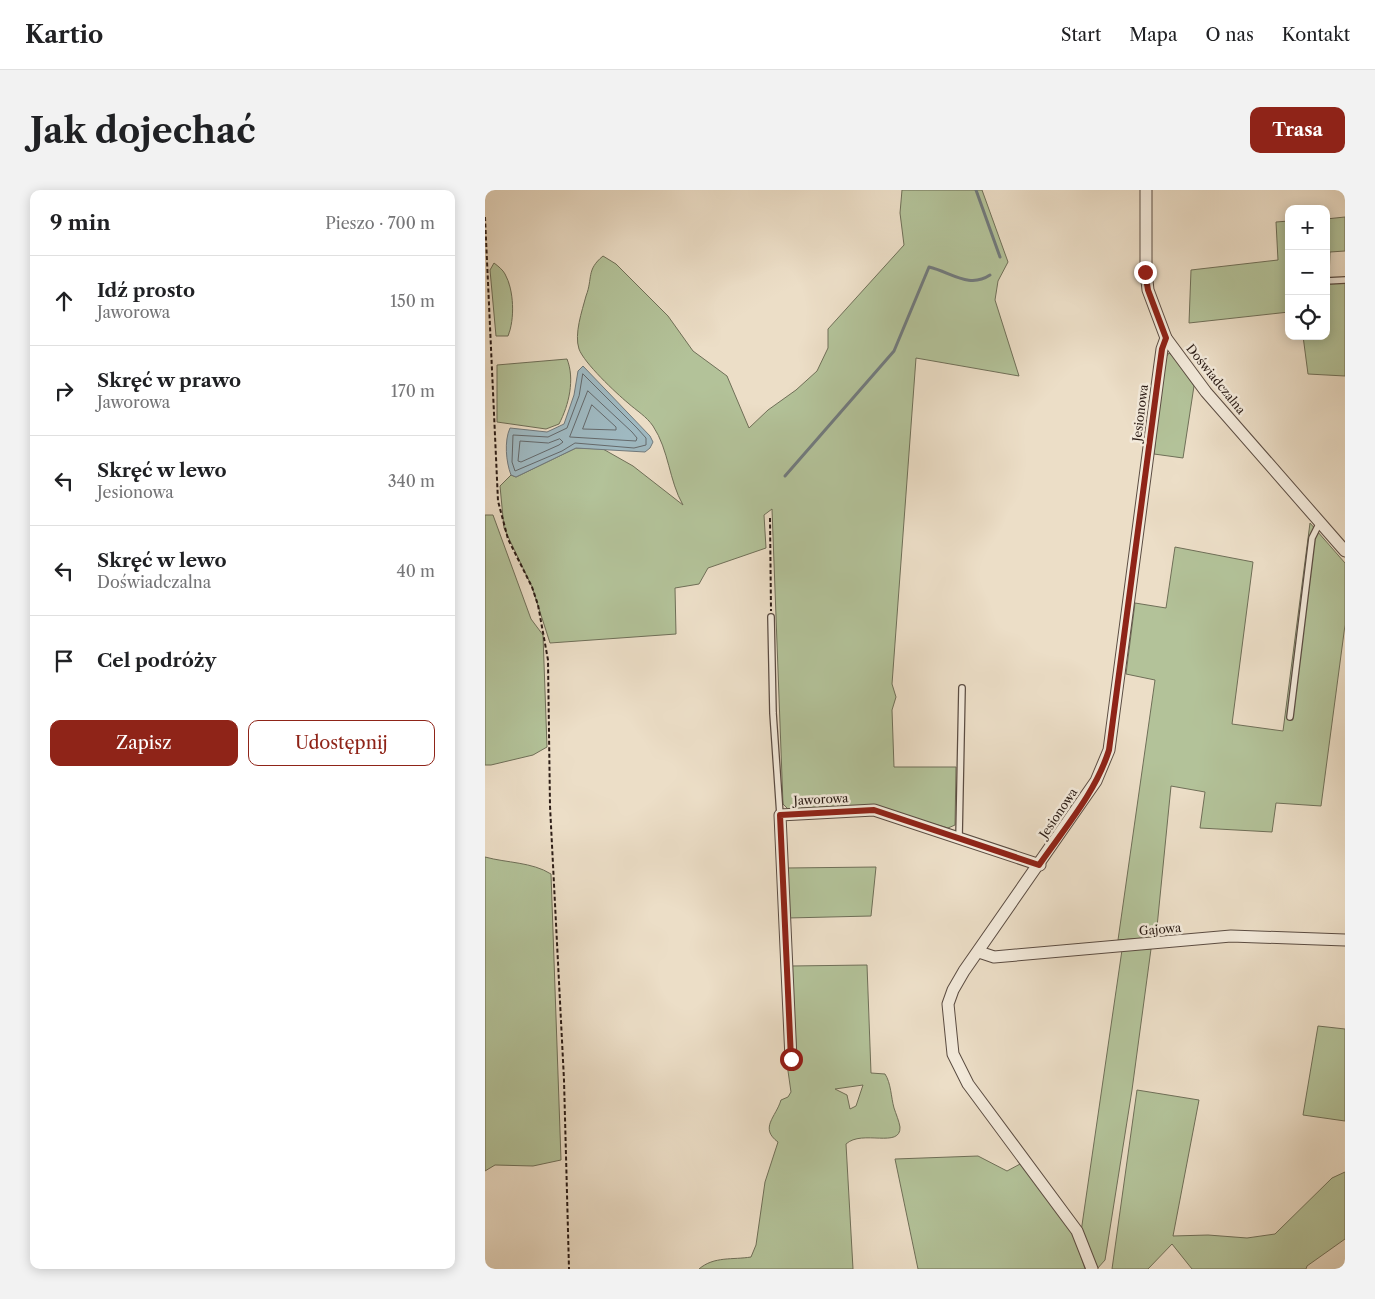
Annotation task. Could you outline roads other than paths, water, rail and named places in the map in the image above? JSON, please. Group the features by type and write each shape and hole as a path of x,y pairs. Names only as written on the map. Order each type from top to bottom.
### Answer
{"street":[{"name":"Doświadczalna","path":"1146,190 1145,272 1151,298 1166,338 1206,392 1345,551"},
{"name":"Jesionowa","path":"1092,1269 1077,1231 968,1084 953,1054 948,1014 950,997 964,971 1096,781 1109,750 1162,349 1166,338"},
{"name":"Jaworowa","path":"791,1059 780,815 874,810 1039,865"},
{"name":"Gajowa","path":"979,952 994,957 1231,936 1345,940"}],"lane":[{"path":"1330,281 1345,280"},
{"path":"1289,718 1312,538 1320,522"},
{"path":"771,617 773,713 780,815"},
{"path":"959,838 962,688"}],"water":[{"path":"583,366 650,436 653,442 650,448 645,452 576,448 516,477 511,475 506,452 510,428 547,432 564,424 574,395 578,371"}],"waterway":[{"path":"976,190 1000,257"},
{"path":"785,476 894,351 929,267 967,280 982,279 990,275"}]}
